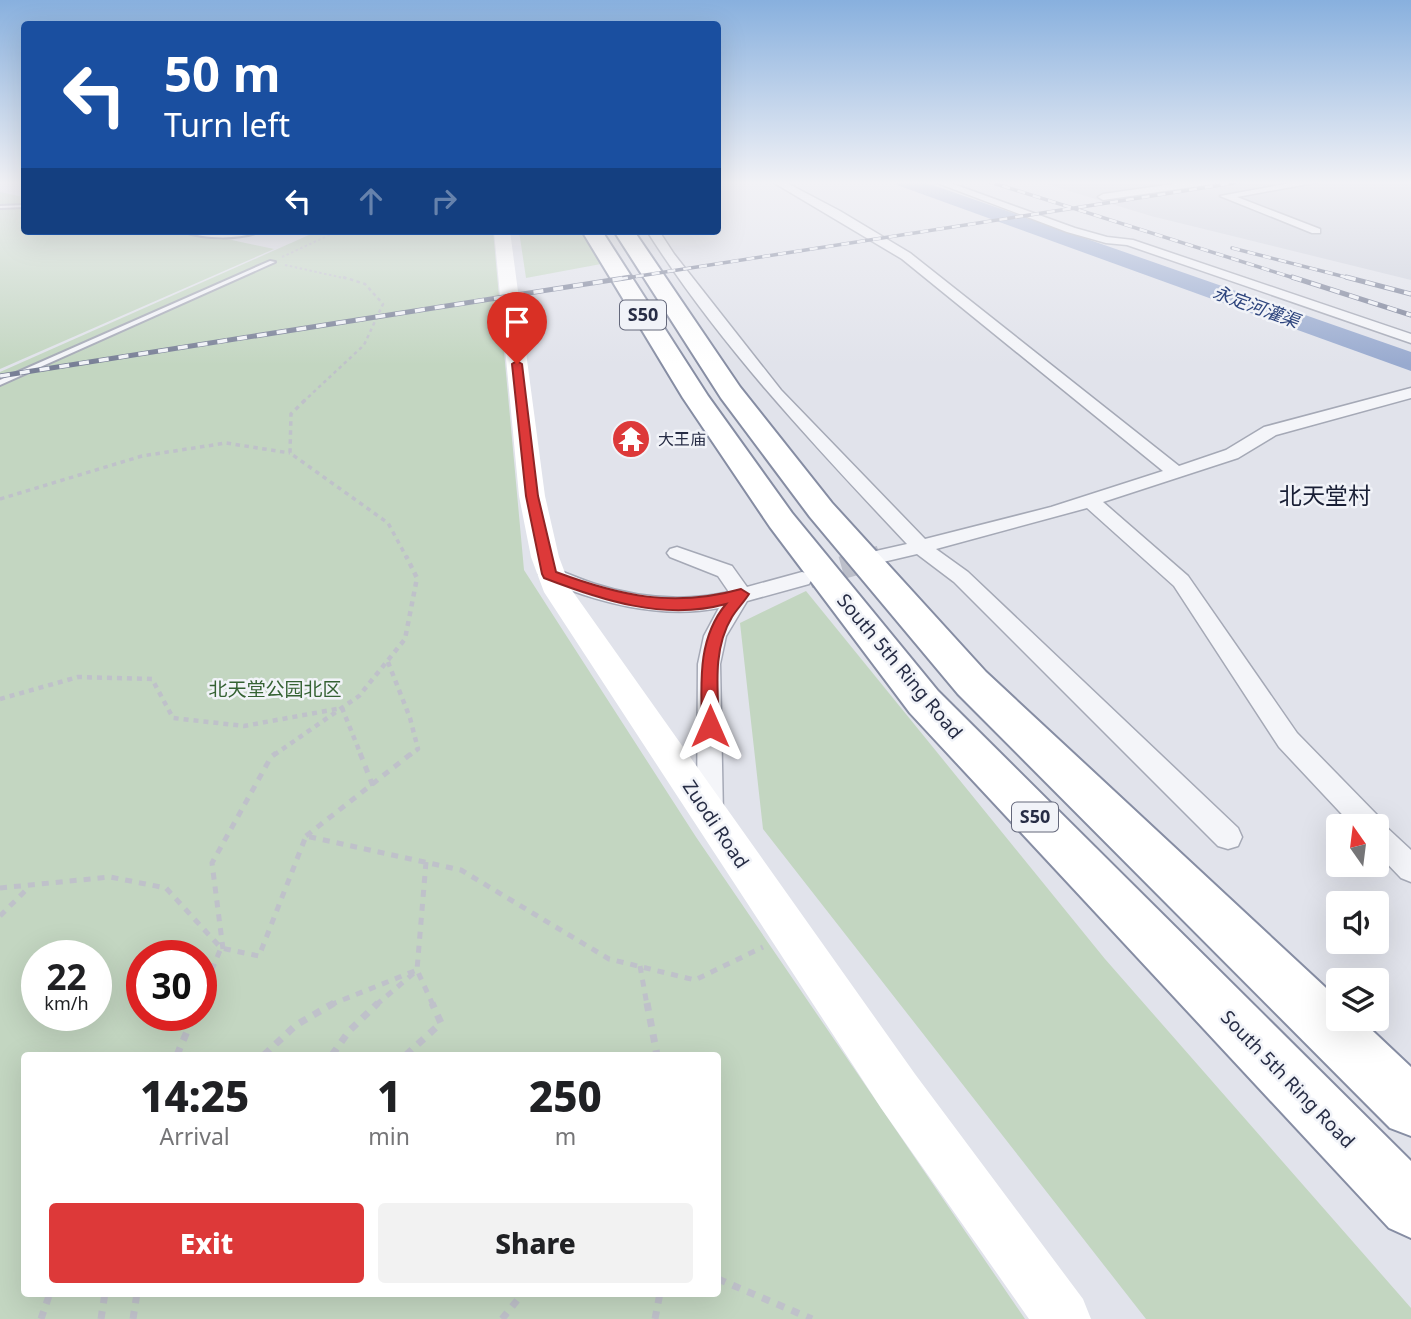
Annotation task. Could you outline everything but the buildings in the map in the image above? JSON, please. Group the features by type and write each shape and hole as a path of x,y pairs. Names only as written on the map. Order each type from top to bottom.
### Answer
{"highway":[{"name":"South 5th Ring Road","path":"599,243 696,398 781,520 924,702 1411,1206"},
{"name":"S50","path":"632,243 730,392 813,499 972,683 1411,1107"}],"main road":[{"name":"Zuodi Road","path":"503,243 532,496 550,574 578,624 898,1091 1063,1319"}],"street":[{"path":"660,243 775,393 920,546 961,577 1228,837"},
{"path":"884,243 906,256 1176,472"},
{"path":"1131,243 1411,339"},
{"path":"883,556 1089,500 1232,454 1270,431 1411,393"},
{"path":"1089,500 1181,581 1288,740 1359,814"},
{"path":"677,553 725,571 741,594"},
{"path":"550,574 607,596 654,604 714,602 802,579"},
{"path":"710,816 709,664 715,636 726,614 741,594"},
{"path":"1390,847 1411,869"}],"lane":[{"path":"0,383 272,262"}],"path":[{"path":"272,262 313,243"},
{"path":"272,262 365,284 383,304 364,345 291,414 290,453"},
{"path":"0,499 154,454 226,443 290,453 388,523 417,578 405,639 359,696 271,757 212,863 222,948 217,959"},
{"path":"0,888 110,877 166,888 222,948 259,956 306,836 418,749 410,718 387,661"},
{"path":"0,699 78,677 152,680 173,718 244,726 342,708"},
{"path":"342,708 373,786"},
{"path":"306,836 461,870 609,959 695,980 790,933"},
{"path":"409,1052 442,1023 417,970 426,862"},
{"path":"0,916 30,885"},
{"path":"640,967 656,1052"},
{"path":"266,1052 277,1039 347,994 417,970"},
{"path":"334,1052 376,1003 417,970"},
{"path":"178,1052 187,1031"},
{"path":"721,1280 813,1319"},
{"path":"41,1319 49,1297"},
{"path":"101,1319 104,1297"},
{"path":"133,1319 136,1297"},
{"path":"502,1319 520,1297"},
{"path":"655,1319 659,1297"}],"shaded area":[{"path":"1259,243 1411,243 1411,280"}],"green space":[{"path":"0,243 244,243 274,249 0,369"},
{"name":"北天堂公园北区","path":"292,243 494,243 524,570 696,837 1025,1319 0,1319 0,372"},
{"path":"521,243 589,243 601,264 526,278"},
{"path":"806,591 1105,959 1411,1308 1411,1319 1146,1319 763,829 740,623"}],"waterway":[{"name":"永定河灌渠","path":"1076,243 1411,362"}],"tunnel":[{"path":"809,577 880,557 876,558"}],"railway":[{"path":"620,279 853,243"},
{"path":"1182,243 1297,279"},
{"path":"1232,248 1353,279"},
{"path":"0,376 631,277"},
{"path":"1292,277 1411,315"},
{"path":"1346,277 1411,294"}],"place":[{"name":"大王庙","path":"631,439"}],"district":[{"name":"北天堂村","path":"1325,496"}],"route":[{"path":"517,364 532,496 538,534 550,574 585,590 618,599 654,604 714,602 741,594 726,614 715,636 709,664 710,726"}]}
